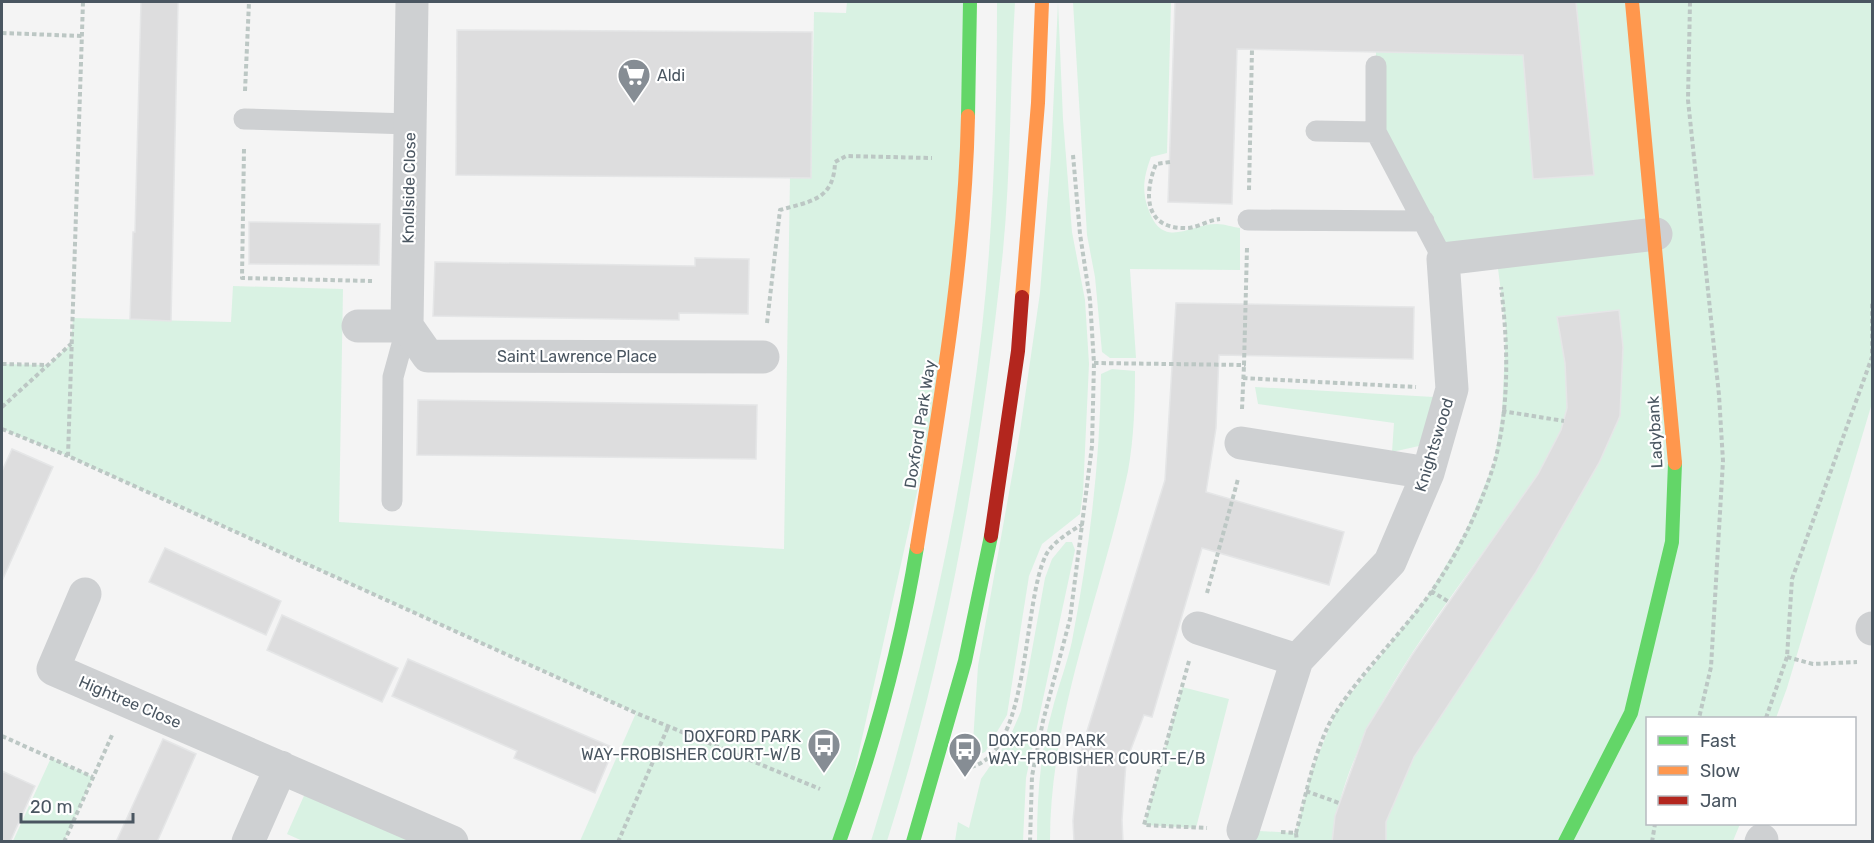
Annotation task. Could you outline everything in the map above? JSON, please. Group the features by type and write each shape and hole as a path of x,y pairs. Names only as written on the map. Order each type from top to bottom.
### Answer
{"main road":[{"name":"Doxford Park Way","path":"839,842 853,803 907,607 948,354 967,159 970,2"},
{"path":"913,842 965,662 989,540 1018,351 1038,102 1042,2"},
{"name":"Ladybank","path":"1565,842 1631,713 1672,542 1675,450 1632,2"}],"street":[{"name":"Knollside Close","path":"407,326 412,2"},
{"path":"1443,259 1656,234"},
{"name":"Knightswood","path":"1243,830 1297,660 1390,562 1428,473 1452,389 1443,259"},
{"path":"358,326 407,326"},
{"name":"Saint Lawrence Place","path":"407,326 428,356 763,357"},
{"path":"1241,443 1428,473"},
{"name":"Hightree Close","path":"85,594 53,669 452,842"},
{"path":"1198,628 1297,660"},
{"path":"248,842 281,767"}],"lane":[{"path":"1376,66 1376,132 1443,259"},
{"path":"244,120 410,124"},
{"path":"1316,131 1376,132"},
{"path":"1248,220 1424,221"},
{"path":"392,501 393,377 407,326"}],"path":[{"path":"68,456 83,2"},
{"path":"249,2 244,120 242,278 407,281"},
{"path":"1690,2 1688,100 1719,395 1723,461 1712,666 1699,717"},
{"path":"2,33 82,36"},
{"path":"1094,363 1244,365 1252,49"},
{"path":"1030,842 1032,776 1043,721 1070,619 1085,522 1092,447 1094,363 1090,300 1080,234 1072,149"},
{"path":"763,357 780,210 821,198 835,178 835,162 846,156 967,159"},
{"path":"1170,162 1156,164 1148,183 1148,200 1155,217 1165,226 1187,229 1212,220 1248,220"},
{"path":"1766,717 1787,657 1792,579 1872,357 1872,302"},
{"path":"2,407 71,344"},
{"path":"2,364 48,365"},
{"path":"1243,378 1452,389"},
{"path":"1502,411 1564,421"},
{"path":"2,429 68,456 668,727 853,803"},
{"path":"933,776 982,764 999,744 1013,716 1039,576 1047,553 1066,535 1085,522"},
{"path":"1431,591 1449,603"},
{"path":"1787,657 1813,664 1861,662"},
{"path":"64,842 127,700"},
{"path":"618,842 668,727"},
{"path":"2,736 93,777"},
{"path":"1306,791 1340,802"},
{"path":"1652,842 1655,825"}],"green space":[{"path":"847,2 970,2 948,354 839,841 580,841 636,713 68,456 2,429 2,364 48,365 71,344 73,318 231,322 233,286 343,289 339,522 784,549 790,177 811,177 814,12 846,13"},
{"path":"997,2 1015,2 1006,220 985,400 960,549 928,696 887,841 871,841 924,651 952,523 974,393 992,206"},
{"path":"1058,2 1063,119 1072,232 1085,300 1089,364 1083,493 1080,514 1042,544 1029,576 1007,715 985,752 972,757 978,666 1020,431 1040,293 1051,156"},
{"path":"1073,2 1171,2 1167,153 1151,157 1144,184 1149,211 1155,223 1170,232 1217,224 1240,228 1240,270 1130,269 1136,358 1110,358 1102,352 1095,277 1087,235"},
{"path":"1576,2 1872,2 1872,403 1787,688 1776,717 1646,717 1646,825 1740,825 1733,841 1386,841 1386,822 1414,757 1536,572 1599,463 1620,416 1623,347 1619,310 1557,317 1568,386 1567,408 1559,437 1535,478 1428,630 1377,713 1356,755 1341,798 1332,841 1243,841 1243,830 1296,833 1311,773 1335,714 1427,597 1465,533 1494,463 1502,411 1506,331 1496,253 1443,259 1376,132 1376,52 1523,55 1533,179 1593,175"},
{"path":"1112,369 1135,371 1134,421 1130,459 1117,517 1068,701 1052,794 1050,841 1037,841 1042,759 1054,702 1072,641 1084,574 1096,475 1101,374"},
{"path":"1255,387 1434,397 1419,446 1392,452 1394,423 1258,404"},
{"path":"1066,542 1072,542 1075,550 1026,778 1023,841 955,841 958,822 969,828 981,779 1009,739 1021,711 1045,578 1052,559"},
{"path":"1182,687 1229,699 1196,828 1144,825"},
{"path":"51,758 93,777 64,841 13,841"},
{"path":"311,780 452,841 305,842 287,834"}],"building":[{"path":"141,2 178,2 171,321 130,319 133,232 135,232"},
{"path":"1175,2 1576,2 1594,175 1533,179 1523,55 1237,49 1232,204 1168,202"},
{"name":"Aldi","path":"457,30 812,32 811,178 456,175"},
{"path":"249,222 380,224 379,265 249,264"},
{"path":"695,258 749,259 748,314 679,313 679,320 433,316 435,262 695,266"},
{"path":"1176,303 1414,307 1413,359 1219,355 1216,428 1206,492 1344,532 1329,585 1202,548 1152,717 1144,715 1126,762 1122,820 1123,842 1074,842 1073,821 1079,757 1165,480"},
{"path":"1619,310 1623,347 1620,416 1599,463 1536,572 1414,757 1386,822 1386,842 1332,842 1335,816 1366,729 1412,655 1538,474 1561,430 1567,408 1565,363 1557,317"},
{"path":"418,400 757,405 756,459 417,455"},
{"path":"12,449 53,467 2,581 2,471"},
{"path":"165,548 281,601 266,635 149,582"},
{"path":"282,615 398,668 382,702 267,650"},
{"path":"408,659 614,748 595,793 514,758 517,751 392,696"},
{"path":"163,739 196,754 157,842 116,842"},
{"path":"2,771 35,786 10,842 2,842"}],"traffic: fast":[{"path":"968,116 970,2"},
{"path":"1565,842 1631,713 1672,542 1675,463"},
{"path":"913,842 965,661 991,536"},
{"path":"839,842 885,696 903,621 917,547"}],"traffic: slow":[{"path":"1022,297 1038,103 1042,2"},
{"path":"1632,2 1675,463"},
{"path":"917,547 957,278 968,116"}],"traffic: jam":[{"path":"991,536 1018,351 1022,297"}],"place":[{"name":"Aldi","path":"634,104"},
{"name":"DOXFORD PARK WAY-FROBISHER COURT-W/B","path":"824,774"},
{"name":"DOXFORD PARK WAY-FROBISHER COURT-E/B","path":"965,778"}]}
